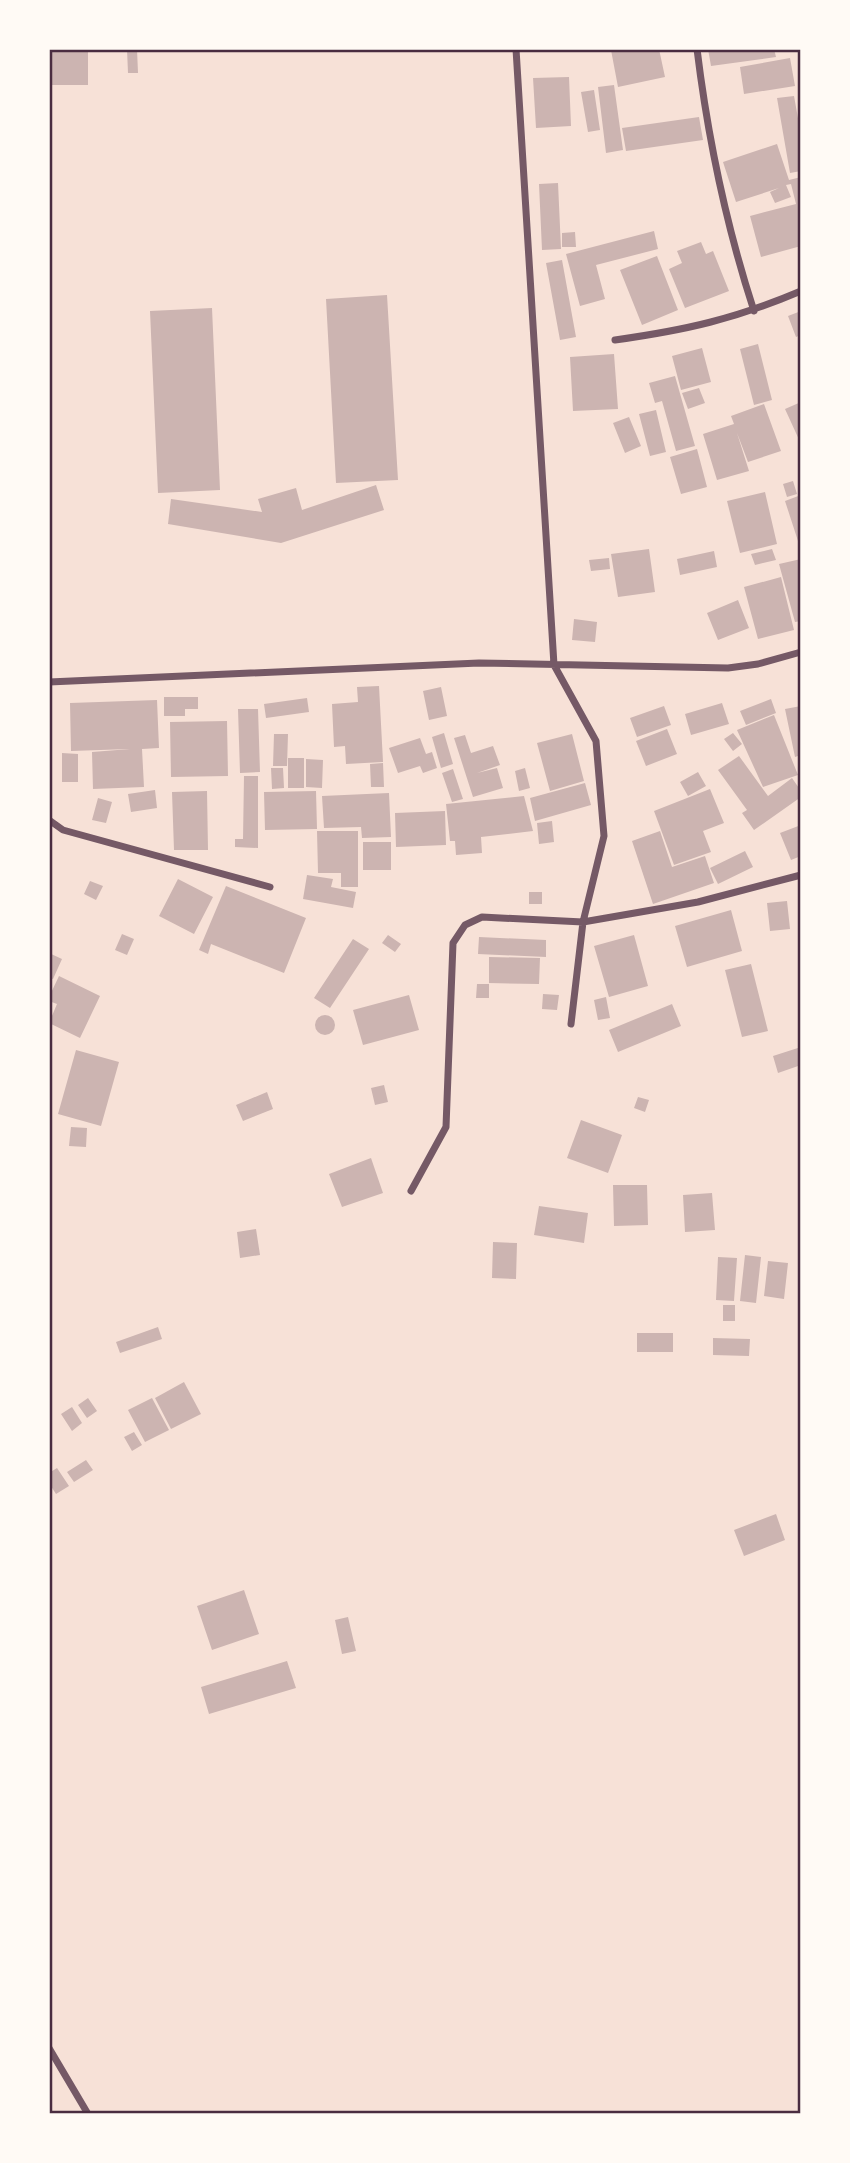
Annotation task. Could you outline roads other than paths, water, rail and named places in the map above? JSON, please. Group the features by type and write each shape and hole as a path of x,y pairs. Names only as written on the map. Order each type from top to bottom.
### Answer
{"street":[{"path":"516,49 554,665 596,741 604,836 583,922 571,1024"},
{"path":"697,49 705,111 730,238 754,311"},
{"path":"615,340 691,329 754,311 801,291"},
{"path":"49,682 479,663 728,668 758,664 801,652"},
{"path":"49,820 63,830 270,887"},
{"path":"411,1191 446,1127 453,943 465,925 482,917 583,922 698,902 801,875"},
{"path":"49,2048 88,2114"}]}
